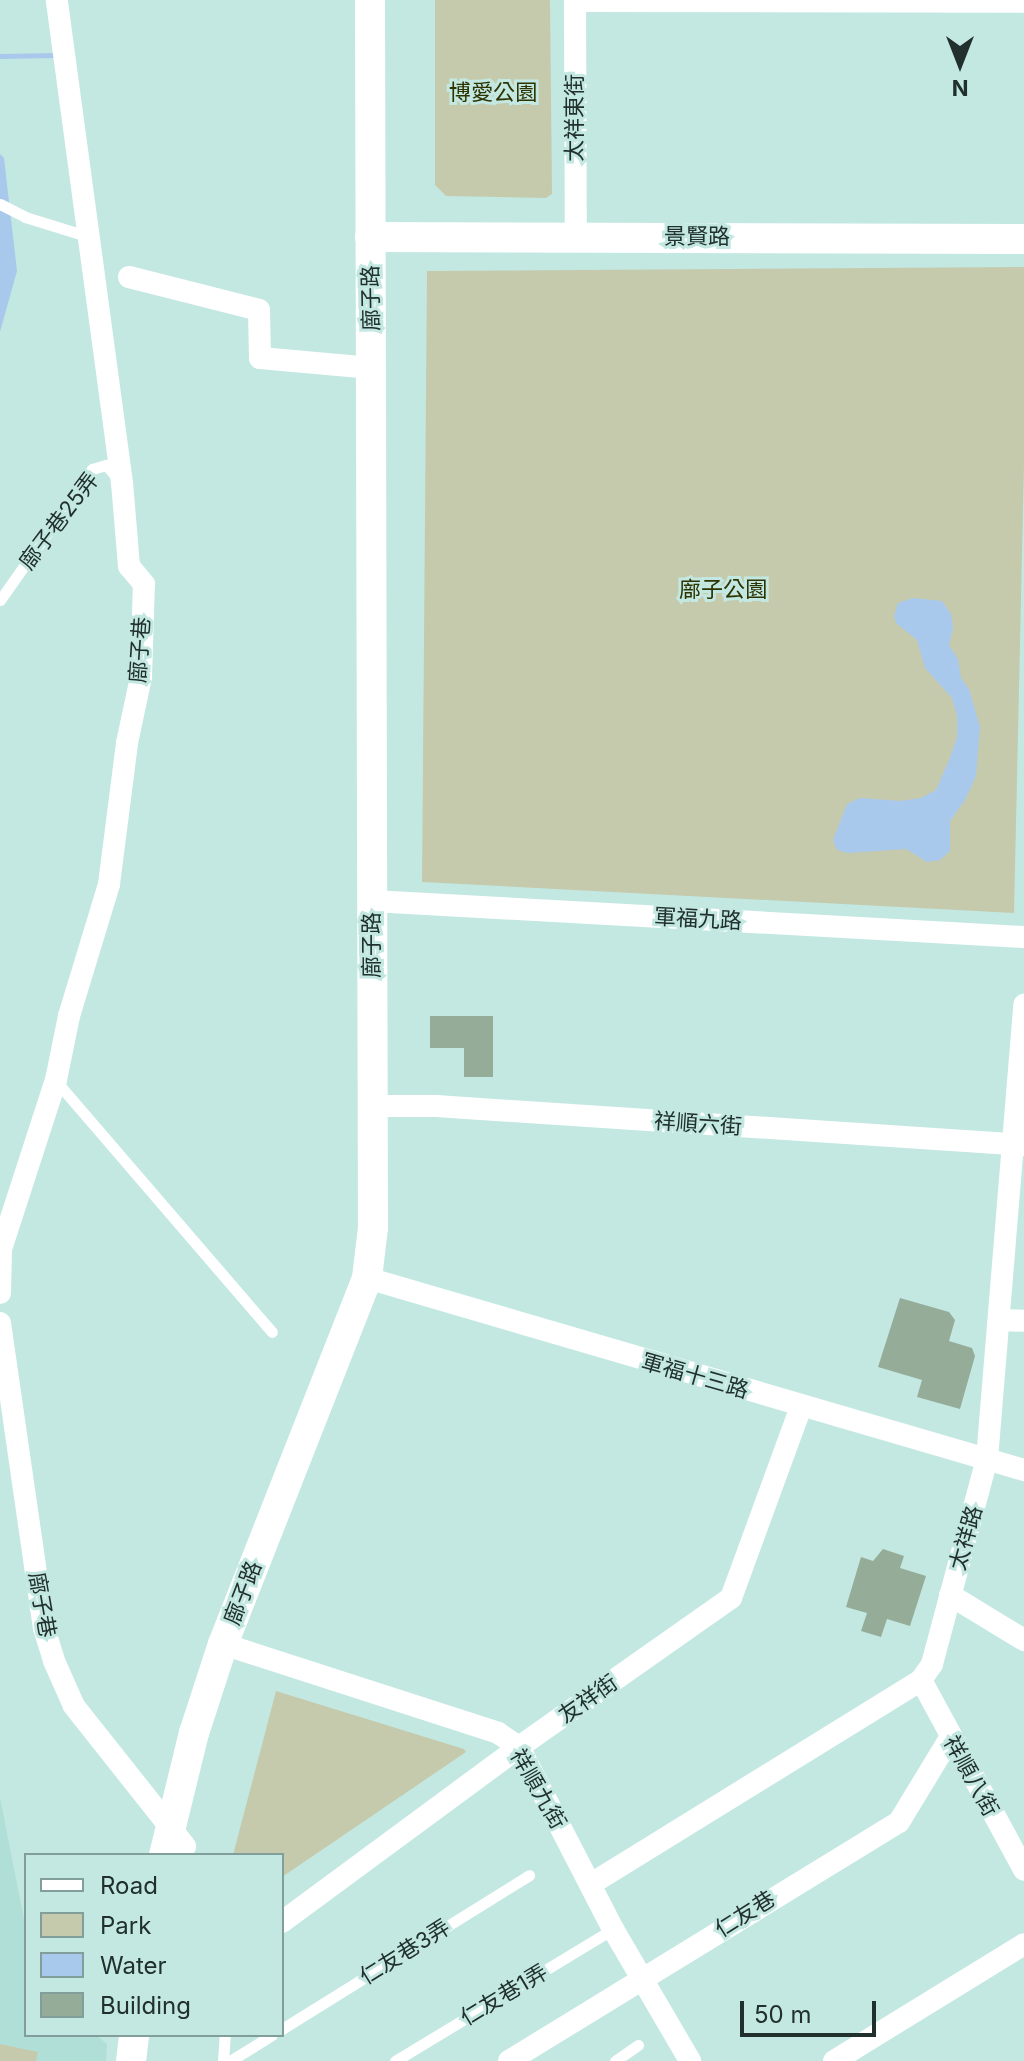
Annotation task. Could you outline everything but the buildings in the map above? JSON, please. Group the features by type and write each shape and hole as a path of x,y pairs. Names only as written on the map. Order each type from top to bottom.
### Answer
{"main road":[{"name":"廍子路","path":"175,1846 221,1711 232,1648 376,1281 373,1228 382,1106 380,237 370,0"},
{"name":"廍子路","path":"381,901 372,368 390,0"},
{"name":"景賢路","path":"380,237 1024,239"},
{"path":"131,2061 134,2037"},
{"path":"152,2061 155,2037"}],"street":[{"name":"廍子巷","path":"0,1293 1,1249 56,1080 69,1016 109,884 127,743 141,677 144,584 129,566 122,483 57,0"},
{"path":"575,0 1024,2"},
{"name":"太祥東街","path":"575,0 576,237"},
{"path":"129,277 259,310 260,358 372,368"},
{"name":"軍福九路","path":"381,901 1024,937"},
{"name":"太祥路","path":"921,1680 932,1664 987,1459 1019,1145 1024,1005"},
{"name":"祥順六街","path":"382,1106 1019,1145"},
{"name":"軍福十三路","path":"376,1281 1024,1470"},
{"path":"1000,1320 1024,1321"},
{"name":"廍子巷","path":"0,1323 44,1628 54,1661 74,1706 175,1846"},
{"name":"友祥街","path":"284,1921 519,1747 731,1598 801,1407"},
{"path":"950,1595 1024,1640"},
{"name":"祥順九街","path":"232,1648 498,1733 519,1747 613,1929 690,2061"},
{"path":"591,1884 921,1680"},
{"name":"祥順八街","path":"921,1680 1024,1870"},
{"name":"仁友巷","path":"509,2061 899,1822 950,1738"},
{"path":"834,2061 1024,1944"}],"lane":[{"path":"0,204 25,217 90,237"},
{"name":"廍子巷25弄","path":"0,600 92,469 106,465 122,483"},
{"path":"56,1080 272,1332"},
{"name":"仁友巷3弄","path":"284,2028 529,1875"},
{"name":"仁友巷1弄","path":"395,2061 613,1929"},
{"path":"223,2061 225,2037"},
{"path":"230,2061 269,2037"},
{"path":"615,2061 638,2045"}],"shaded area":[{"path":"0,1797 24,1920 24,2037 98,2037 107,2044 106,2061 0,2061"}],"green space":[{"name":"博愛公園","path":"435,0 550,0 552,194 546,198 446,196 435,185"},
{"name":"廍子公園","path":"1024,267 1024,465 1014,913 422,882 427,271"},
{"path":"276,1691 466,1752 284,1876 284,1853 234,1853"},
{"path":"0,2044 38,2052 36,2061 0,2061"}],"water":[{"path":"0,154 4,158 17,271 0,332"},
{"path":"913,598 942,601 951,614 953,628 949,645 958,659 961,678 969,689 980,727 976,776 965,800 950,821 950,851 940,860 927,862 906,849 848,853 837,850 833,840 847,804 860,798 901,801 921,798 936,790 957,737 957,716 952,698 925,668 917,640 896,623 894,616 898,603"}],"waterway":[{"path":"0,56 57,55"}]}
